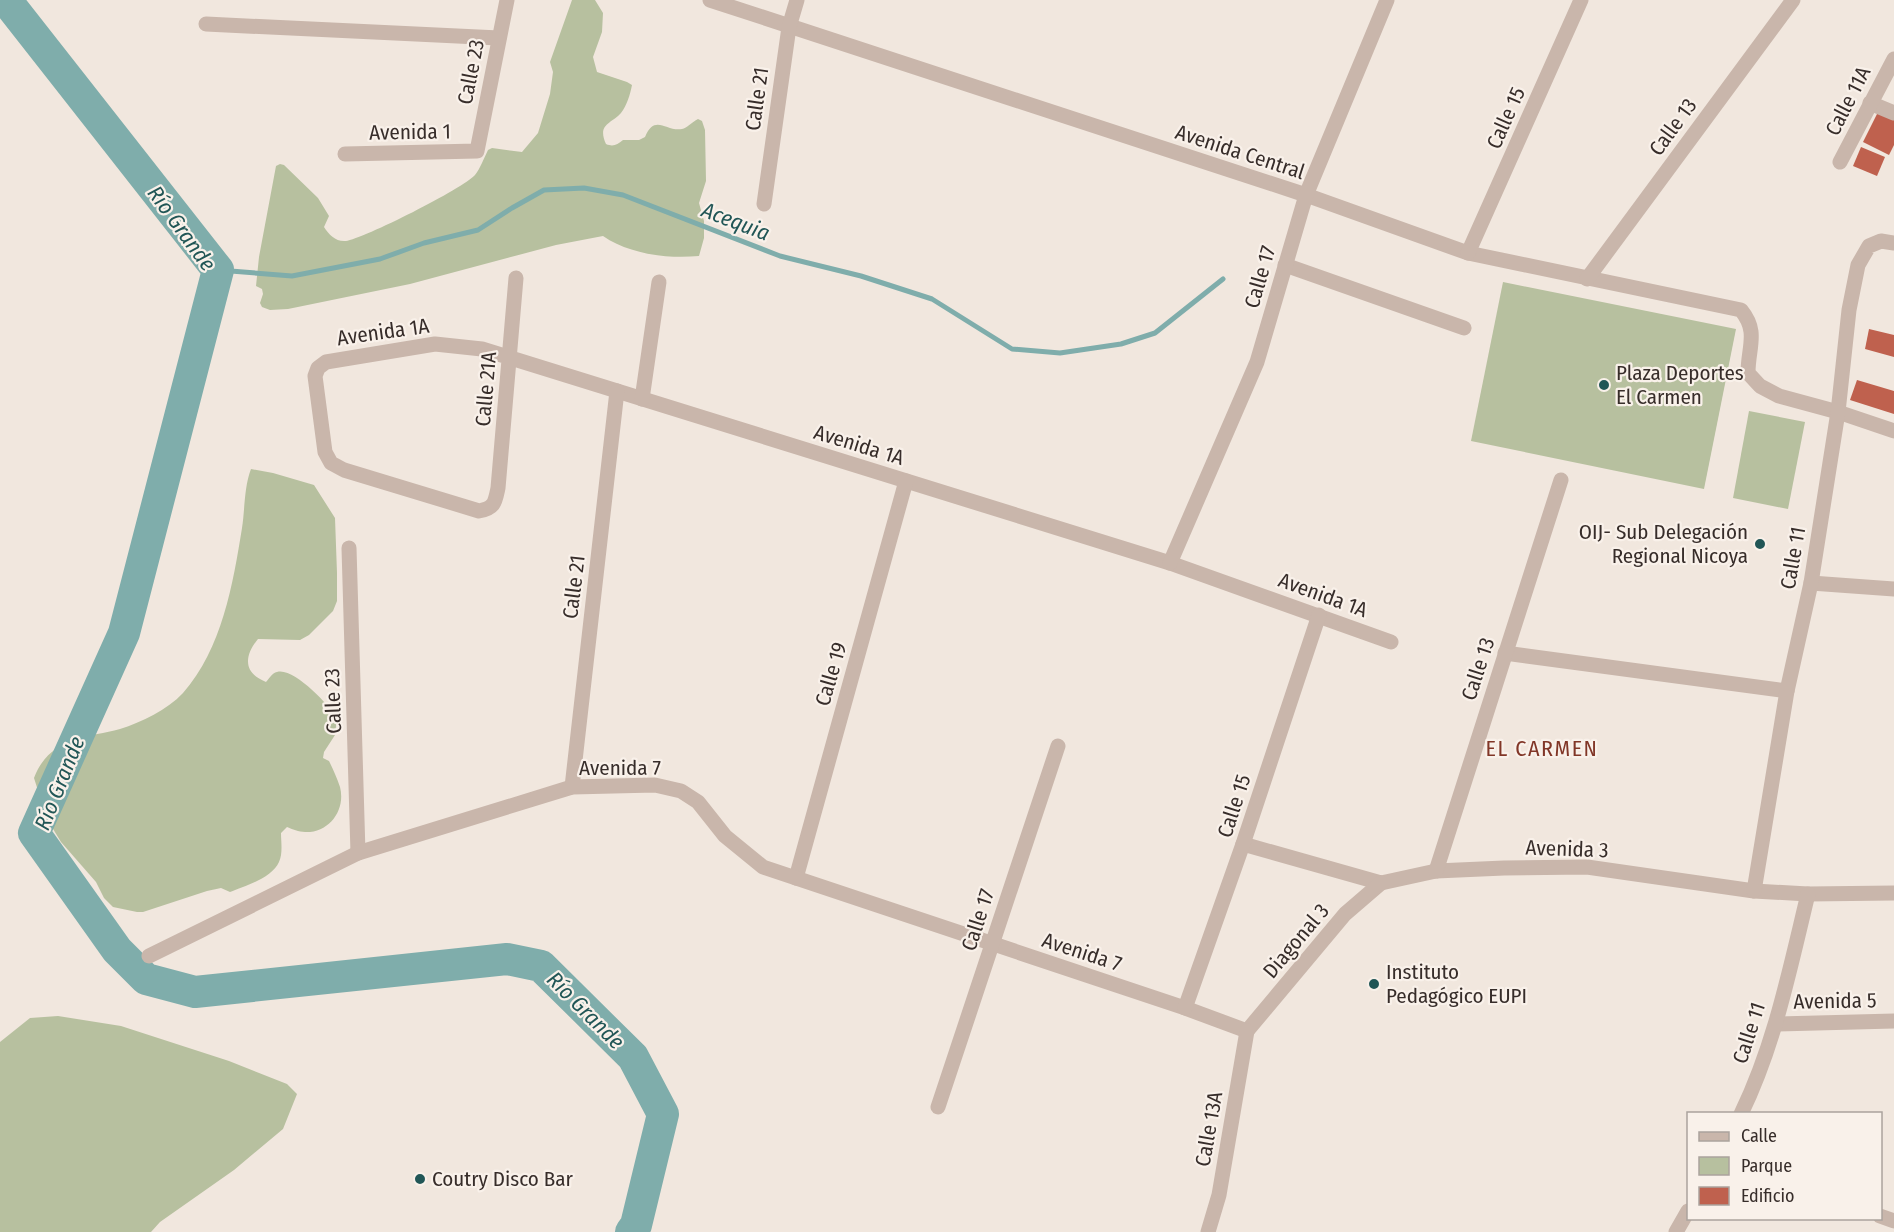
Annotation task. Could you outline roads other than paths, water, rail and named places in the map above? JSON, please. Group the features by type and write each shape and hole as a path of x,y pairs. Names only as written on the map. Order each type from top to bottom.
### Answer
{"street":[{"name":"Calle 23","path":"477,152 507,0"},
{"name":"Avenida Central","path":"710,0 1306,195 1468,253 1741,310 1750,321 1752,331 1748,373 1760,386 1779,396 1838,412"},
{"name":"Calle 21","path":"764,204 789,27 797,0"},
{"name":"Calle 17","path":"1170,563 1257,362 1306,195 1387,0"},
{"name":"Calle 15","path":"1468,253 1581,0"},
{"name":"Calle 13","path":"1587,279 1793,0"},
{"path":"206,24 499,38"},
{"name":"Calle 11A","path":"1840,162 1894,59"},
{"path":"1870,103 1894,113"},
{"name":"Avenida 1","path":"345,154 477,152"},
{"name":"Calle 11","path":"1754,891 1787,691 1811,583 1858,265 1869,246 1888,242"},
{"path":"1285,266 1464,328"},
{"name":"Calle 21A","path":"331,463 344,470 479,511 488,509 494,503 498,488 516,278"},
{"path":"642,399 659,282"},
{"name":"Avenida 1A","path":"331,463 326,452 315,376 318,368 326,362 435,344 482,348 1170,563 1390,642"},
{"name":"Calle 21","path":"572,787 617,391"},
{"path":"1838,412 1894,431"},
{"name":"Calle 13","path":"1436,871 1561,480"},
{"name":"Calle 19","path":"796,878 906,481"},
{"name":"Calle 23","path":"349,548 358,853"},
{"path":"1811,583 1894,589"},
{"name":"Calle 15","path":"1185,1008 1243,844 1319,615"},
{"path":"1505,653 1787,691"},
{"name":"Calle 17","path":"939,1107 1058,746"},
{"name":"Avenida 7","path":"149,956 358,853 572,787 655,785 681,791 698,802 725,836 763,867 1185,1008 1247,1031"},
{"name":"Avenida 3","path":"1243,844 1381,883 1436,871 1587,867 1754,891 1808,894 1894,893"},
{"name":"Diagonal 3","path":"1247,1031 1346,914 1381,883"},
{"name":"Calle 11","path":"1742,1112 1754,1088 1776,1024 1808,894"},
{"name":"Avenida 5","path":"1776,1024 1894,1021"},
{"name":"Calle 13A","path":"1208,1232 1219,1195 1247,1031"},
{"path":"1676,1232 1687,1214"}],"waterway":[{"name":"Río Grande","path":"6,0 218,270 124,633 34,833 117,950 146,979 195,992 507,959 541,966 633,1057 663,1114 636,1225 631,1232"},
{"name":"Acequia","path":"218,270 292,276 380,259 424,243 478,230 544,190 584,188 623,195 780,256 861,276 932,299 1012,349 1060,353 1121,344 1155,333 1223,279"}],"place":[{"name":"Plaza Deportes El Carmen","path":"1604,385"},
{"name":"OIJ- Sub Delegación Regional Nicoya","path":"1760,544"},
{"name":"Instituto Pedagógico EUPI","path":"1374,984"},
{"name":"Coutry Disco Bar","path":"420,1179"}],"district":[{"name":"EL CARMEN","path":"1542,748"}]}
